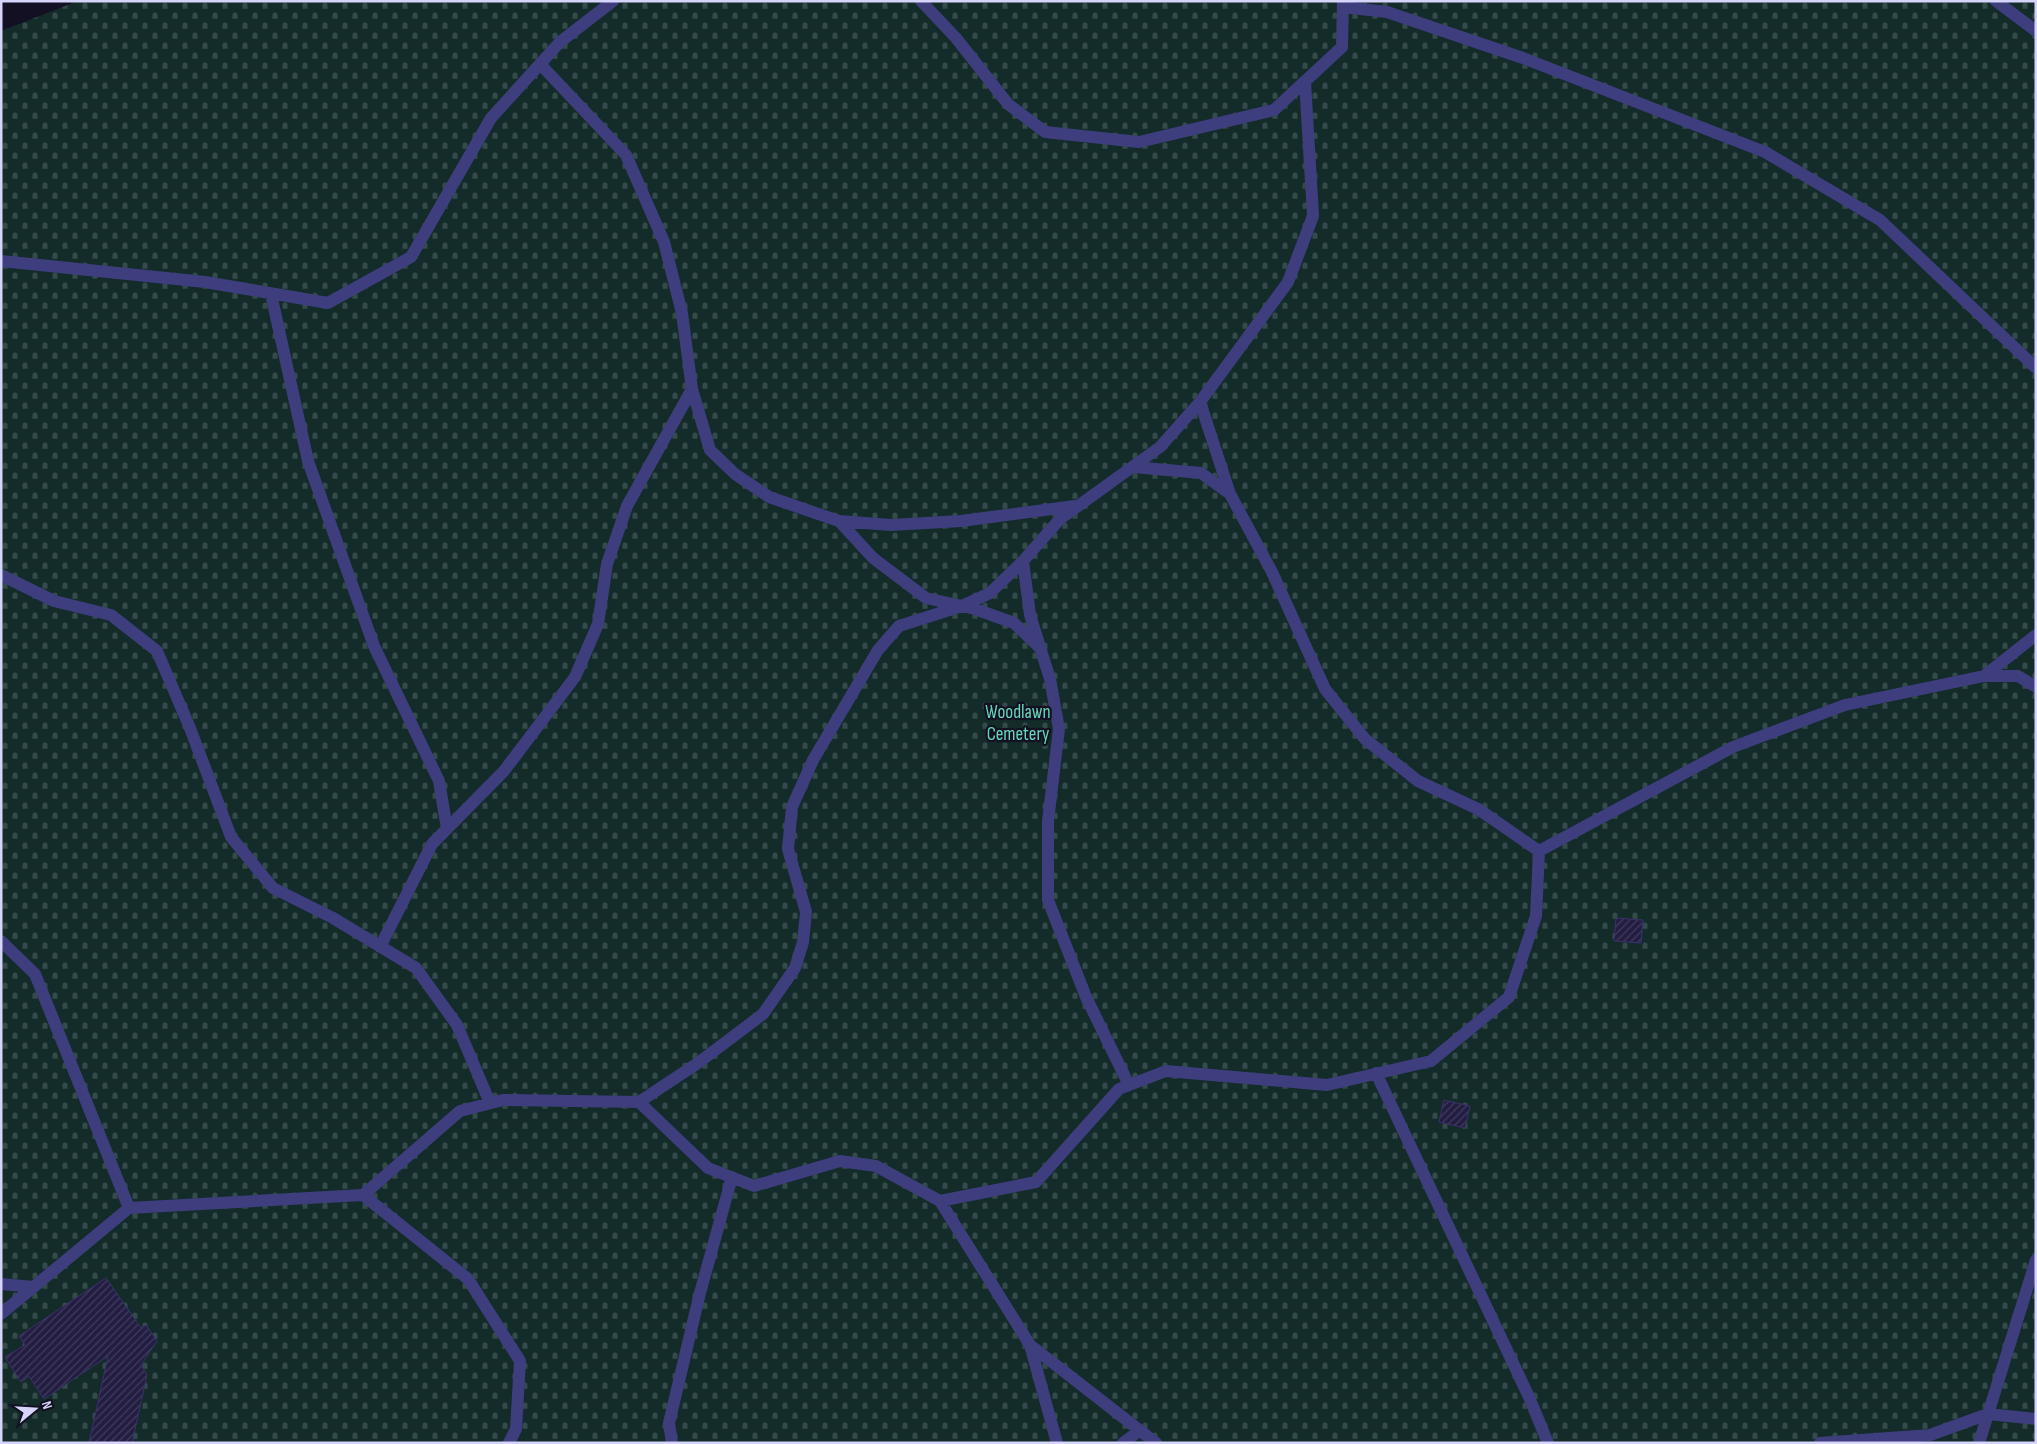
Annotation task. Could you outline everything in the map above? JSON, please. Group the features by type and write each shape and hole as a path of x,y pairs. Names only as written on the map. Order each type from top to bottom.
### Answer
{"lane":[{"path":"1,261 205,282 328,303 411,256 490,118 560,42 613,1"},
{"path":"922,1 956,38 1008,104 1046,132 1139,142 1274,110 1342,47 1343,4 1387,12 1514,55 1765,152 1880,220 2036,368"},
{"path":"1996,1 2036,31"},
{"path":"540,64 626,155 664,242 682,313 692,389 710,450 735,474 769,497 839,521 891,525 962,521 1080,505"},
{"path":"1,1314 129,1208 363,1195 460,1111 503,1100 639,1102 698,1063 763,1014 795,968 803,942 806,912 788,849 792,807 813,760 878,650 899,626 962,606 990,593 1023,561 1060,519 1160,447 1200,402 1288,282 1313,216 1305,81"},
{"path":"270,294 308,461 374,646 439,781 446,829"},
{"path":"380,947 432,844 504,771 575,677 598,624 607,564 627,506 692,389"},
{"path":"1200,402 1230,494 1272,572 1325,689 1365,739 1418,781 1478,809 1538,851"},
{"path":"1133,466 1201,473 1230,494"},
{"path":"839,521 872,558 926,598 962,606 1014,623 1040,648"},
{"path":"1023,561 1030,614 1050,679 1059,729 1048,821 1048,900 1086,997 1129,1085"},
{"path":"1,575 54,602 110,614 157,651 190,728 231,837 273,888 333,918 416,968 457,1026 490,1103"},
{"path":"1984,676 2036,635"},
{"path":"1538,851 1733,747 1845,705 1984,676 2018,676 2036,687"},
{"path":"940,1202 1036,1182 1120,1089 1166,1071 1327,1085 1431,1061 1509,998 1536,916 1538,851"},
{"path":"1,941 35,974 129,1208"},
{"path":"1376,1073 1529,1397 1548,1443"},
{"path":"639,1102 708,1168 754,1186 840,1161 876,1166 940,1202 1030,1345 1057,1443"},
{"path":"672,1443 669,1423 700,1293 732,1177"},
{"path":"363,1195 468,1279 520,1361 516,1429 509,1443"},
{"path":"1979,1443 2036,1260"},
{"path":"1,1284 34,1287"},
{"path":"1030,1345 1156,1443"},
{"path":"1820,1443 1930,1435 1988,1414 2036,1419"},
{"path":"1123,1443 1139,1431"}],"green space":[{"name":"Woodlawn Cemetery","path":"78,1 2036,1 2036,1443 1,1443 1,31"}],"building":[{"path":"1616,918 1643,920 1641,943 1614,941"},
{"path":"1444,1100 1470,1106 1465,1128 1439,1122"},
{"path":"106,1278 141,1328 146,1325 157,1341 141,1365 147,1375 132,1443 89,1443 108,1356 44,1399 29,1376 21,1382 5,1357 25,1345 19,1336"}]}
